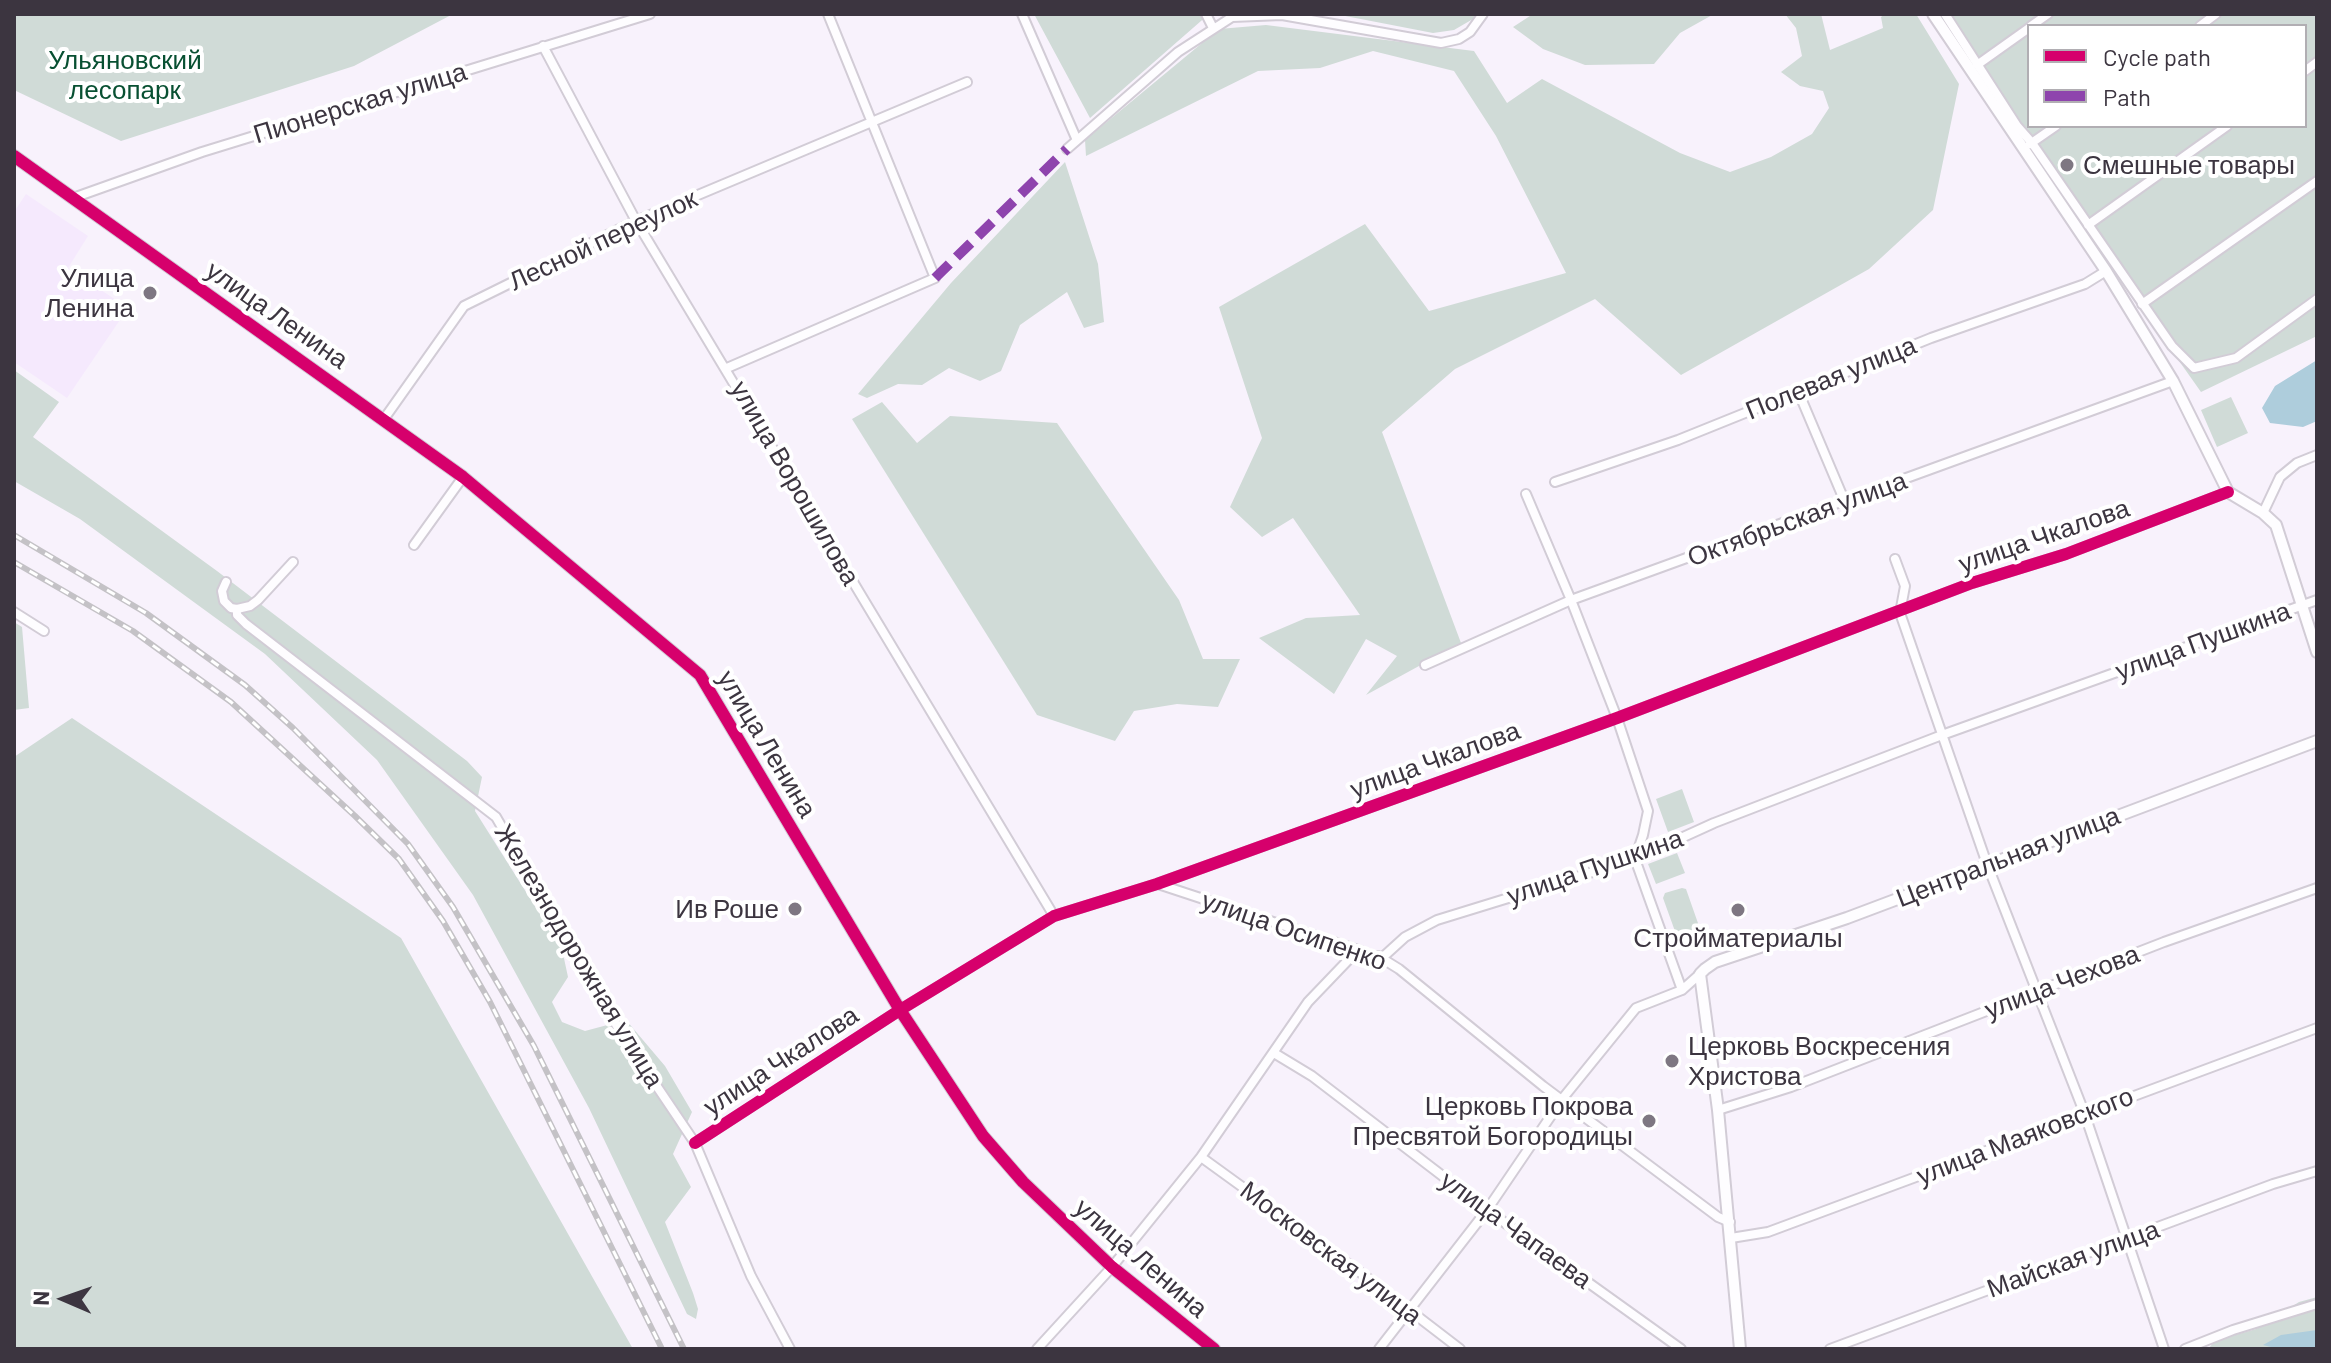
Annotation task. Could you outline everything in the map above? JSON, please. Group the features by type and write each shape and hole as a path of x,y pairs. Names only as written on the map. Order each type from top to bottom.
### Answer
{"street":[{"name":"Пионерская улица","path":"73,198 202,152 650,14"},
{"path":"727,368 935,278 828,14"},
{"path":"1022,14 1076,138"},
{"path":"1206,14 1213,28"},
{"path":"1067,149 1178,52 1232,17 1282,15 1441,43 1459,39 1470,32 1483,14"},
{"path":"1933,14 2088,225 2172,346 2194,368 2236,358 2317,299"},
{"path":"1945,14 2173,381 2228,492 2263,513 2276,525 2317,652"},
{"path":"1977,65 2027,29"},
{"name":"улица Ворошилова","path":"543,46 636,221 1054,916"},
{"name":"Лесной переулок","path":"384,419 464,306 636,221 967,82"},
{"path":"2027,146 2053,128"},
{"path":"2088,225 2224,128"},
{"name":"улица Ленина","path":"14,156 463,477 706,681 900,1010 983,1136 1023,1182 1112,1267 1214,1349"},
{"path":"2142,304 2317,181"},
{"name":"Полевая улица","path":"1555,482 1678,440 1931,338 2085,284 2106,271"},
{"name":"Октябрьская улица","path":"1425,665 1571,600 2173,381"},
{"path":"1798,391 1845,502"},
{"path":"2263,513 2280,477 2297,463 2317,455"},
{"path":"414,545 463,477"},
{"name":"улица Чкалова","path":"695,1143 900,1010 1054,916 1157,884 1617,718 1900,613 1972,583 2066,554 2228,492"},
{"path":"1526,494 1617,718 1648,811 1635,859 1682,990"},
{"path":"1895,559 1905,586 1900,613 1987,864 2084,1112 2164,1349"},
{"path":"226,582 222,591 224,601 231,608 250,606 293,562"},
{"name":"улица Пушкина","path":"1383,957 1405,937 1437,920 1635,859 1714,823 1942,735 2317,600"},
{"name":"Железнодорожная улица","path":"237,609 237,615 246,624 496,817 621,1033 695,1143 751,1276 790,1349"},
{"path":"14,612 44,631"},
{"name":"Центральная улица","path":"1379,1349 1487,1210 1563,1098 1636,1008 1682,990 1715,962 1847,918 2317,741"},
{"name":"улица Осипенко","path":"1157,884 1383,957 1543,1086 1718,1217 1730,1222"},
{"name":"улица Чехова","path":"1718,1110 1791,1087 2317,888"},
{"path":"1037,1349 1112,1267 1201,1157 1308,1002 1354,954 1383,957"},
{"path":"1700,974 1730,1222 1740,1349"},
{"name":"улица Маяковского","path":"1731,1238 1768,1232 2084,1112 2317,1028"},
{"name":"улица Чапаева","path":"1274,1053 1312,1076 1487,1210 1681,1349"},
{"name":"Московская улица","path":"1201,1157 1460,1349"},
{"name":"Майская улица","path":"1830,1349 2273,1184 2317,1171"},
{"path":"2185,1349 2233,1330 2317,1304"}],"shaded area":[{"path":"26,194 88,236 68,268 128,308 67,398 14,362 14,212"}],"green space":[{"name":"Ульяновский лесопарк","path":"14,14 453,14 354,66 121,141 14,90"},
{"path":"1034,14 1209,14 1090,118"},
{"path":"1335,14 1475,14 1473,19 1454,30 1433,33"},
{"path":"1533,14 1714,14 1680,33 1654,64 1585,65 1543,49 1513,27"},
{"path":"1785,14 1821,14 1830,50 1883,28 1881,17 1885,14 1916,14 1959,84 1933,210 1869,269 1681,375 1595,299 1455,369 1382,432 1461,643 1366,695 1397,656 1366,639 1334,694 1259,638 1306,618 1360,615 1293,518 1262,537 1230,507 1262,438 1219,307 1365,224 1429,311 1566,273 1496,136 1454,71 1373,51 1320,68 1258,71 1086,156 1085,140 1219,29 1266,25 1474,51 1507,103 1542,79 1680,153 1730,172 1771,157 1812,134 1829,108 1823,91 1800,86 1781,72 1802,56 1796,28"},
{"path":"1945,14 2317,14 2317,336 2201,392 2046,173"},
{"path":"1065,162 1098,264 1104,322 1084,328 1067,292 1020,325 1001,371 980,381 949,368 922,385 898,384 867,398 858,394 951,283"},
{"path":"14,370 59,402 33,437 217,571 467,761 482,777 475,811 562,949 568,977 552,1002 562,1022 585,1031 626,1020 665,1066 692,1112 673,1154 691,1187 665,1222 693,1293 698,1309 696,1319 687,1314 589,1108 473,895 377,760 265,654 80,519 14,481"},
{"path":"2231,397 2248,433 2217,447 2201,410"},
{"path":"882,402 917,443 950,416 1057,423 1179,600 1203,659 1240,659 1218,707 1177,704 1134,711 1115,741 1037,715 852,419"},
{"path":"14,622 22,627 29,708 14,710"},
{"path":"72,718 401,938 633,1349 14,1349 14,757"},
{"path":"1682,789 1694,822 1668,832 1656,799"},
{"path":"1677,853 1685,873 1656,884 1648,864"},
{"path":"1686,889 1699,926 1697,931 1680,937 1676,934 1663,898 1665,893"},
{"path":"2317,1297 2317,1349 2208,1349 2215,1341 2256,1329 2299,1302"}],"water":[{"path":"2317,360 2317,421 2303,427 2270,423 2262,408 2275,386"},
{"path":"2317,1330 2317,1349 2279,1349 2263,1345 2281,1335"}],"railway":[{"path":"14,535 146,613 245,685 293,728 408,844 453,907 534,1046 684,1349"},
{"path":"14,562 133,631 231,702 399,859 443,921 490,1002 662,1349"}],"marked path":[{"path":"935,278 1067,149"}],"cycle path":[{"path":"14,156 463,477 700,675 900,1010 983,1136 1023,1182 1112,1267 1214,1349"},
{"path":"695,1143 900,1010 1054,916 1157,884 1617,718 1972,583 2066,554 2228,492"}],"place":[{"name":"Смешные товары","path":"2067,165"},
{"name":"Улица Ленина","path":"150,293"},
{"name":"Ив Роше","path":"795,909"},
{"name":"Стройматериалы","path":"1738,910"},
{"name":"Церковь Воскресения Христова","path":"1672,1061"},
{"name":"Церковь Покрова Пресвятой Богородицы","path":"1649,1121"}]}
